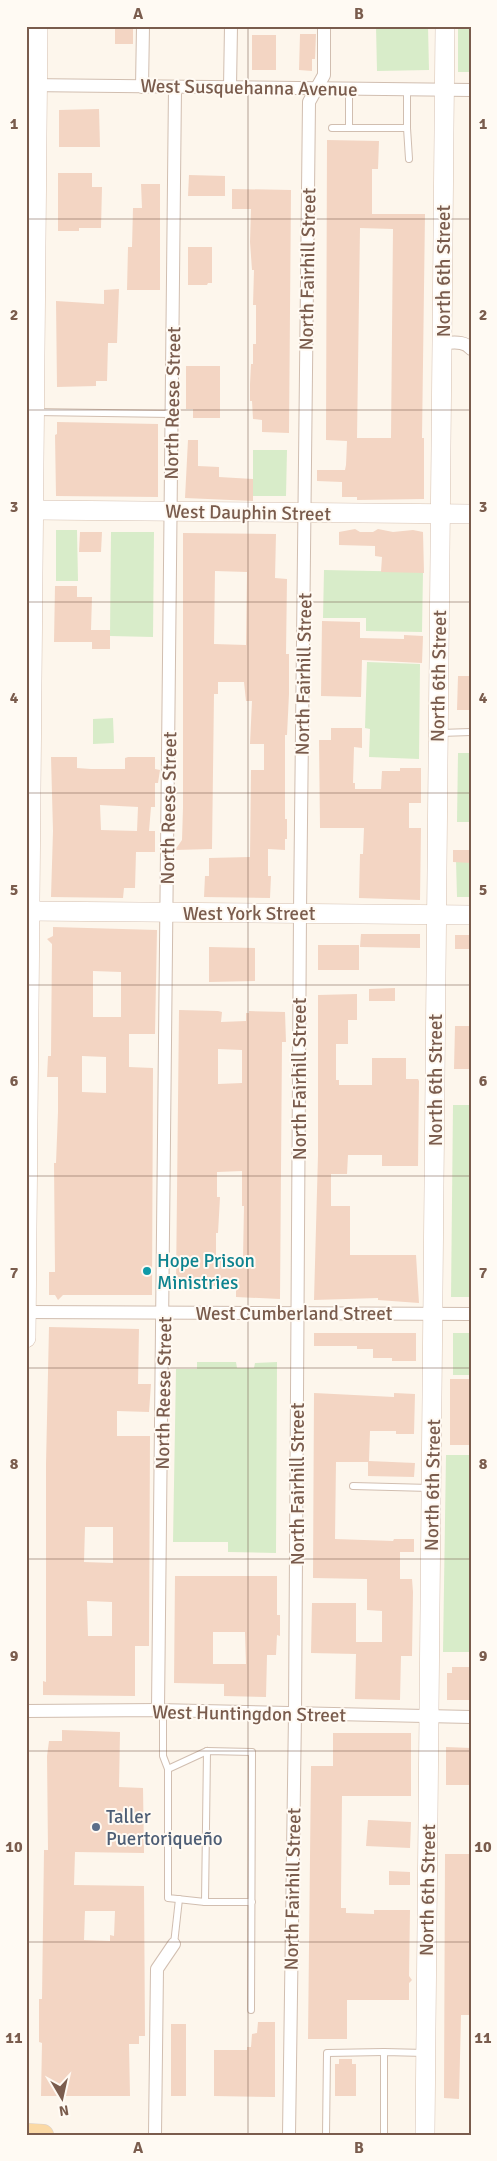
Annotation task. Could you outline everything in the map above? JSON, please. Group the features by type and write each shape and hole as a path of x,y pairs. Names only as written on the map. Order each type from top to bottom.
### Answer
{"main road":[{"path":"26,1338 29,510 34,412 32,85 38,26"},
{"name":"North 6th Street","path":"425,2135 434,1314 435,914 445,26"},
{"name":"West Dauphin Street","path":"29,510 471,514"},
{"name":"West York Street","path":"28,911 471,915"},
{"path":"26,2134 43,2135"}],"street":[{"path":"142,86 143,26"},
{"path":"230,26 230,87"},
{"name":"North Fairhill Street","path":"289,2135 295,1714 300,912 309,102 324,75 324,26"},
{"name":"West Susquehanna Avenue","path":"32,85 471,90"},
{"name":"North Reese Street","path":"161,1710 175,87"},
{"path":"442,343 460,342 467,344 471,349"},
{"name":"West Cumberland Street","path":"26,1312 471,1314"},
{"name":"West Huntingdon Street","path":"26,1711 161,1710 471,1717"},
{"path":"155,2135 157,1969 174,1944"}],"lane":[{"path":"349,88 349,128"},
{"path":"407,89 409,159"},
{"path":"332,128 407,128"},
{"path":"34,412 172,414"},
{"path":"438,733 471,732"},
{"path":"353,1486 432,1488"},
{"path":"161,1710 163,1756 168,1769 168,1898 205,1902 252,1902"},
{"path":"168,1769 208,1752 252,1752 251,2010"},
{"path":"205,1902 208,1752"},
{"path":"174,1944 179,1899"},
{"path":"384,2052 384,2135"},
{"path":"326,2135 327,2053 426,2053"}],"green space":[{"path":"376,26 428,26 429,70 377,71"},
{"path":"458,26 471,26 471,72 458,72"},
{"path":"253,450 287,450 286,496 253,496"},
{"path":"56,530 77,530 78,581 56,581"},
{"path":"111,532 154,532 153,637 110,636"},
{"path":"324,570 423,572 422,632 366,631 366,618 323,618"},
{"path":"367,662 420,664 419,759 369,757 370,729 365,728"},
{"path":"113,718 114,743 93,744 93,719"},
{"path":"458,753 471,753 471,822 457,822"},
{"path":"456,860 471,860 471,897 457,897"},
{"path":"453,1105 471,1105 471,1297 451,1297"},
{"path":"453,1333 471,1333 471,1375 453,1375"},
{"path":"197,1362 236,1362 237,1368 254,1368 255,1363 277,1362 276,1553 228,1552 228,1542 173,1542 176,1369 197,1369"},
{"path":"446,1455 471,1455 471,1652 443,1652"}],"building":[{"path":"115,26 133,26 133,44 115,44"},
{"path":"300,34 316,34 315,59 312,59 312,71 299,70"},
{"path":"252,35 276,35 276,70 252,70"},
{"path":"99,109 100,147 59,147 59,110"},
{"path":"327,140 379,141 378,169 372,169 372,214 425,214 422,438 424,438 424,499 357,500 357,497 342,497 342,482 317,481 317,470 345,470 347,441 326,440","holes":["360,228 393,229 391,438 357,438"]},
{"path":"58,173 92,173 92,187 102,187 101,228 79,228 79,231 58,231"},
{"path":"189,175 225,176 225,196 188,196"},
{"path":"141,184 160,184 160,290 127,290 128,247 132,247 133,208 142,208"},
{"path":"232,189 291,190 289,433 262,432 262,420 253,419 250,384 253,344 256,344 256,305 253,305 254,270 252,270 250,242 251,209 232,209"},
{"path":"188,247 212,247 212,283 207,285 188,285"},
{"path":"119,289 117,343 108,343 107,381 96,381 96,386 57,387 56,301 104,304 104,290"},
{"path":"186,366 220,366 220,418 193,418 193,409 186,409"},
{"path":"57,422 158,424 158,497 56,496 55,435 57,434"},
{"path":"188,440 198,440 198,466 219,467 219,477 253,479 253,501 185,498"},
{"path":"355,529 360,532 373,532 378,529 393,532 413,530 423,532 424,573 381,572 382,557 375,556 375,546 339,545 339,532"},
{"path":"80,532 102,532 101,552 79,552"},
{"path":"183,533 276,534 275,578 287,579 286,654 289,654 289,694 287,735 285,735 285,819 287,819 287,839 285,839 285,850 268,849 268,876 271,876 270,898 204,897 205,876 209,876 209,858 250,857 251,770 264,770 264,744 250,744 252,701 246,701 244,682 218,682 218,694 214,694 212,849 175,850 182,840","holes":["215,571 247,572 246,645 214,644"]},
{"path":"55,586 77,586 77,597 92,597 91,630 110,630 110,649 92,649 92,642 54,642"},
{"path":"322,621 360,622 360,638 404,639 404,635 423,636 422,663 362,660 361,697 321,696"},
{"path":"458,676 471,676 471,710 457,710"},
{"path":"331,728 362,728 362,748 354,747 353,783 355,783 355,789 381,789 382,771 400,771 400,768 421,768 421,803 409,803 409,828 421,828 420,900 359,898 360,854 363,854 364,828 320,828 319,740 331,740"},
{"path":"51,757 77,757 77,768 125,769 125,758 155,757 155,769 160,770 158,783 155,783 155,807 151,807 149,831 155,831 155,852 136,852 135,888 124,888 123,898 51,897 53,831","holes":["100,805 138,807 137,831 101,830"]},
{"path":"453,850 471,850 471,863 453,862"},
{"path":"53,927 157,930 155,1034 129,1034 129,1067 153,1068 152,1295 63,1295 58,1300 55,1295 49,1295 49,1272 55,1272 54,1163 56,1163 58,1112 58,1077 47,1077 48,1056 51,1056 52,944 47,939 53,936","holes":["93,971 121,972 121,1017 93,1017","82,1056 106,1057 106,1093 82,1092"]},
{"path":"361,934 420,934 420,948 360,947"},
{"path":"455,935 471,935 471,949 455,949"},
{"path":"318,945 359,945 359,970 318,970"},
{"path":"209,947 255,948 255,981 209,982"},
{"path":"395,988 395,1001 369,1001 369,989"},
{"path":"357,994 357,1020 348,1020 348,1044 336,1044 336,1080 339,1080 339,1085 372,1085 372,1058 406,1058 406,1079 418,1079 419,1081 418,1166 382,1166 382,1155 348,1155 347,1174 331,1174 331,1206 350,1206 350,1255 416,1255 419,1303 378,1300 378,1298 314,1300 318,1155 318,995"},
{"path":"179,1010 222,1012 221,1022 246,1021 246,1013 249,1013 249,1011 285,1012 286,1042 282,1042 280,1299 236,1297 236,1286 176,1286","holes":["218,1049 242,1050 242,1083 218,1084","242,1171 242,1206 244,1206 243,1258 216,1258 216,1233 218,1233 220,1197 217,1197 217,1172"]},
{"path":"455,1026 471,1026 471,1069 454,1069"},
{"path":"49,1327 139,1329 138,1384 151,1384 149,1412 117,1411 117,1436 150,1436 149,1646 135,1646 135,1696 43,1695 43,1681 46,1682 46,1464","holes":["85,1527 113,1527 113,1563 84,1562","87,1601 112,1602 112,1636 88,1636"]},
{"path":"314,1333 416,1333 416,1361 392,1361 392,1358 373,1358 373,1349 357,1349 357,1346 314,1346"},
{"path":"450,1379 471,1379 471,1445 450,1445"},
{"path":"314,1393 394,1397 394,1393 415,1394 414,1434 396,1434 396,1431 370,1431 369,1461 415,1463 414,1477 368,1476 368,1462 336,1462 335,1539 393,1541 394,1539 414,1539 414,1552 400,1552 400,1579 412,1579 413,1592 412,1656 401,1656 400,1700 355,1699 356,1654 311,1653 312,1603 356,1603 356,1642 382,1642 382,1611 367,1610 367,1579 313,1578"},
{"path":"175,1576 277,1576 277,1615 280,1615 280,1636 277,1635 276,1655 267,1655 266,1697 224,1696 224,1684 174,1683","holes":["213,1632 245,1632 246,1664 213,1664"]},
{"path":"452,1667 471,1667 471,1700 447,1700 447,1673 452,1673"},
{"path":"62,1730 120,1732 119,1787 143,1788 144,1853 75,1852 74,1885 144,1886 145,2036 139,2036 139,2044 129,2044 130,2096 41,2096 42,2043 39,2042 39,1999 42,1999 44,1850 48,1850 47,1756 49,1741 62,1741","holes":["85,1911 115,1911 114,1936 110,1935 110,1941 84,1940"]},
{"path":"333,1733 411,1733 411,1796 342,1796 341,1908 346,1908 346,1913 374,1914 374,1910 410,1910 409,1976 412,1980 409,1983 409,2000 347,2000 347,2039 308,2039 311,1766 333,1766"},
{"path":"446,1747 471,1748 471,1785 446,1785"},
{"path":"368,1820 411,1822 410,1848 366,1846"},
{"path":"445,1854 471,1854 471,2015 461,2015 459,2099 444,2098"},
{"path":"389,1871 410,1872 410,1885 389,1885"},
{"path":"258,2022 275,2022 275,2097 214,2096 214,2050 247,2050 247,2047 251,2047 252,2034 257,2033"},
{"path":"171,2024 186,2024 186,2096 171,2096"},
{"path":"339,2059 352,2059 352,2064 356,2064 356,2096 335,2096 335,2064 339,2064"}],"place":[{"name":"Hope Prison Ministries","path":"147,1271"},
{"name":"Taller Puertoriqueño","path":"96,1827"}]}
